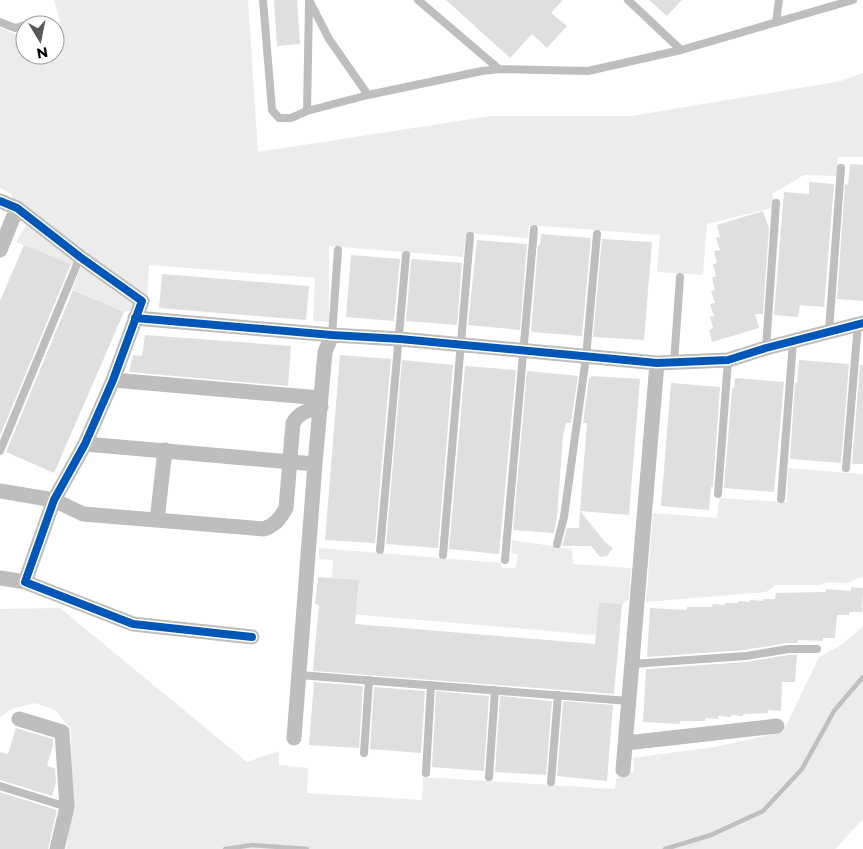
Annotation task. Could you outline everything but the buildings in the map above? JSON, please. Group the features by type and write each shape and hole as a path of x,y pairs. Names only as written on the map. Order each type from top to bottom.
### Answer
{"street":[{"path":"0,201 17,208 80,257 142,301 114,380 85,444 54,500 25,582"},
{"path":"0,250 17,208"},
{"path":"135,318 400,339 657,363 728,360 793,340 860,323"},
{"path":"294,738 314,464 325,352 332,335"},
{"path":"623,770 657,363"},
{"path":"114,380 321,402"},
{"path":"0,491 54,500 82,514 264,529 273,526 286,508 293,423 298,415 321,402"},
{"path":"85,444 314,464"},
{"path":"157,520 165,450"},
{"path":"0,578 25,582 134,624 252,637"},
{"path":"19,719 62,732 67,807 58,849"},
{"path":"626,744 777,726"}],"lane":[{"path":"264,0 272,110 279,118 290,118 307,111 368,95 482,71 499,69 588,71 681,50 854,0"},
{"path":"418,0 499,69"},
{"path":"628,0 681,50"},
{"path":"776,22 779,0"},
{"path":"818,0 825,7"},
{"path":"307,111 309,1"},
{"path":"309,1 330,39 368,95"},
{"path":"0,22 15,28"},
{"path":"830,331 841,168"},
{"path":"766,348 776,202"},
{"path":"505,560 534,229"},
{"path":"557,544 564,517 586,357 597,234"},
{"path":"443,555 470,236"},
{"path":"332,335 338,250"},
{"path":"380,550 406,256"},
{"path":"0,451 80,257"},
{"path":"674,363 680,277"},
{"path":"846,468 860,323"},
{"path":"782,499 793,340"},
{"path":"718,494 728,360"},
{"path":"632,664 746,656 788,649 817,649"},
{"path":"299,675 629,701"},
{"path":"364,753 369,680"},
{"path":"426,773 431,685"},
{"path":"489,777 495,690"},
{"path":"551,782 558,695"},
{"path":"0,786 67,807"}],"shaded area":[{"path":"54,0 248,0 258,152 491,116 631,116 841,81 863,73 863,157 838,157 837,176 804,175 772,194 776,207 707,224 703,275 657,272 660,235 529,225 528,238 466,233 463,257 329,246 329,322 313,321 315,278 149,265 147,302 22,207 8,192 0,188 0,27 15,34 15,65 65,65 65,15 58,15"},
{"path":"26,225 75,259 72,265 16,242"},
{"path":"82,265 138,301 136,309 124,312 72,289"},
{"path":"788,468 863,474 863,577 846,583 775,585 766,592 646,602 653,513 717,518 719,498 787,502"},
{"path":"512,540 572,549 573,564 631,568 629,599 622,604 599,602 597,629 620,631 618,637 328,612 328,606 357,608 359,581 332,578 333,560 319,559 319,548 501,563 502,568 516,568 518,554 511,553"},
{"path":"60,608 247,762 279,751 279,765 308,768 307,793 422,800 423,777 615,789 616,779 622,778 626,771 634,772 633,758 714,747 783,732 819,657 843,644 863,626 863,819 835,849 66,849 72,809 71,729 55,710 35,703 12,709 0,717 0,609"}],"waterway":[{"path":"665,849 711,835 763,811 802,769 834,711 863,677"},
{"path":"225,849 252,845 307,849"}],"cycle path":[{"path":"0,201 17,208 80,257 142,301 113,380 85,444 54,500 25,582 133,624 252,637"},
{"path":"135,318 400,339 657,363 728,360 766,348 863,323"}]}
